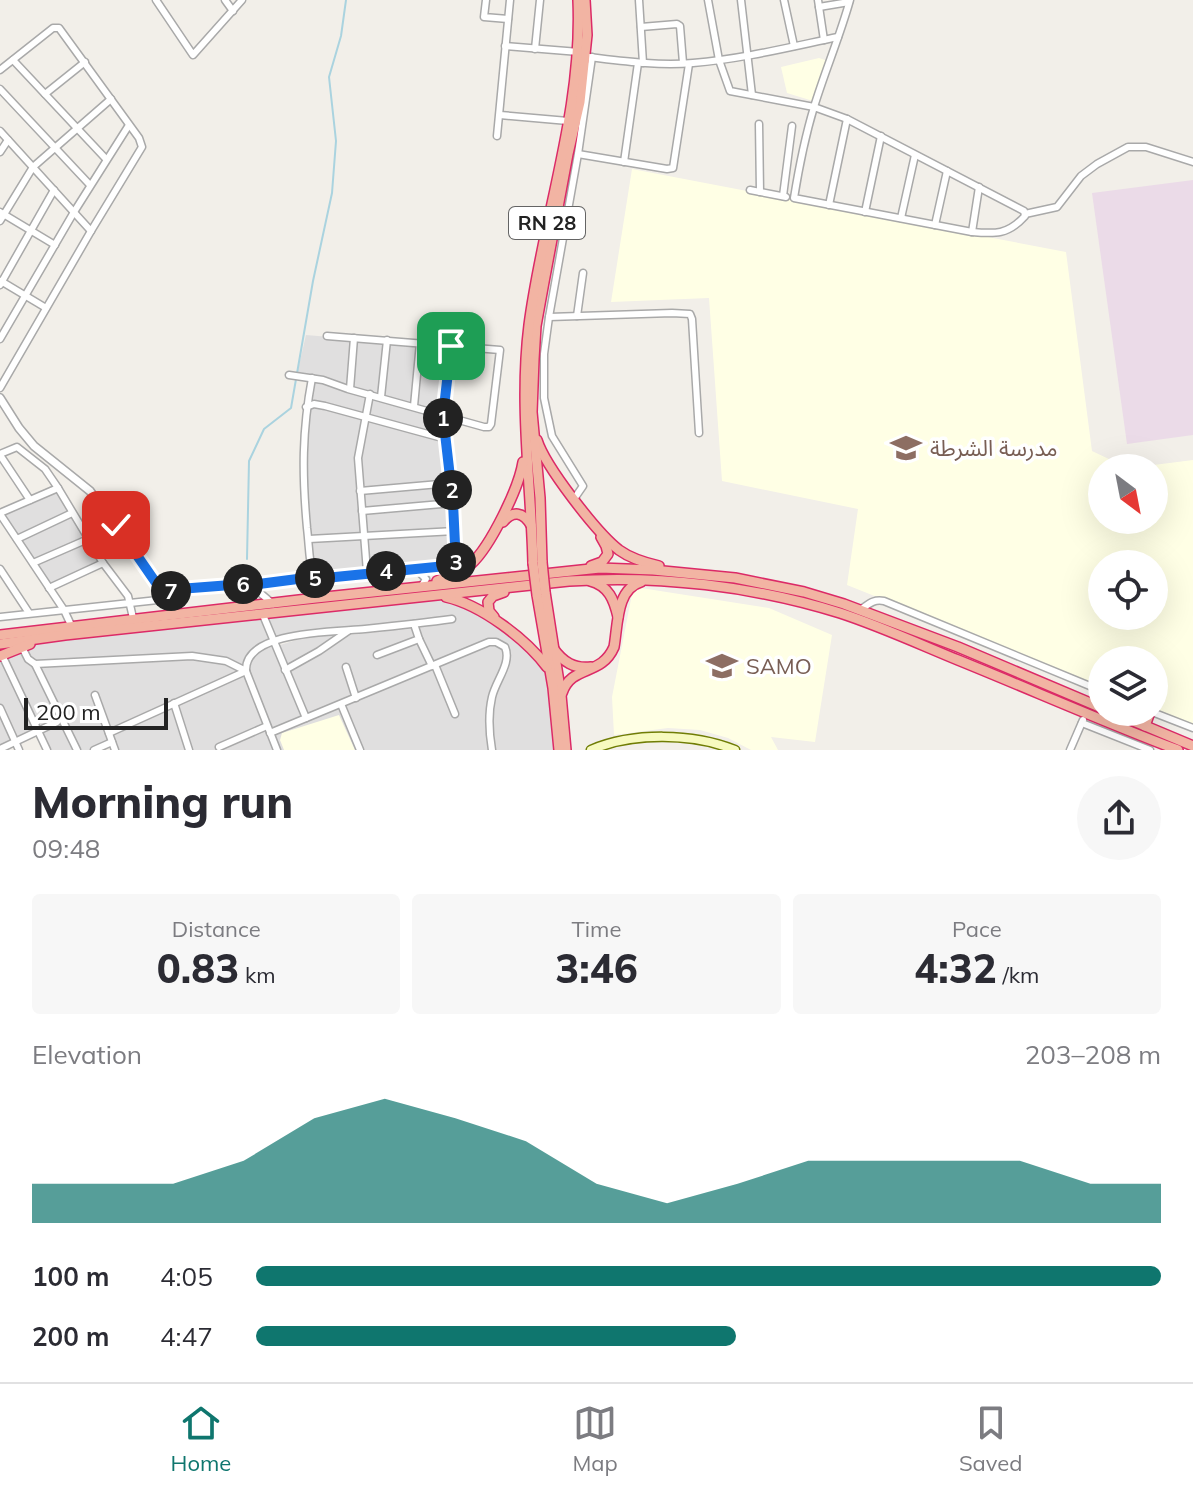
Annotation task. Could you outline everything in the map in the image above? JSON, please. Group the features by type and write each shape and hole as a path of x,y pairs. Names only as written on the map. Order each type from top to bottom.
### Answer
{"highway":[{"name":"RN 28","path":"559,750 550,672 538,610 541,594 525,447 525,387 534,288 568,121 585,55 578,0"},
{"name":"RN 28","path":"533,426 536,326 580,102 587,35 585,0"},
{"path":"533,426 540,498 538,563"},
{"path":"533,426 550,466 596,526 620,550 650,564 685,573"},
{"path":"421,587 457,573 481,552 515,490 523,467 525,447"},
{"path":"1,652 55,636 438,595 525,581 596,565 605,560 608,554 605,542 559,484 545,486 540,498"},
{"path":"525,581 482,573 477,567 508,516 521,514 532,526"},
{"path":"570,571 600,568 685,573 735,578 796,590 958,647 1088,702"},
{"path":"583,580 600,584 607,590 619,620"},
{"path":"0,632 421,587 583,580 648,580 704,585 776,596 832,611 1086,713 1161,747 1178,750"},
{"path":"561,695 572,677 598,666 611,654 627,590 636,583 648,580"},
{"path":"525,581 493,596 488,602 489,611 522,638 531,641 538,633 538,610"},
{"path":"541,594 561,695 566,750"},
{"path":"438,595 467,603 481,611 533,650 550,672"},
{"path":"1,652 55,636"},
{"path":"553,646 571,665 598,666"},
{"path":"1145,726 1193,746"},
{"path":"565,739 574,750"}],"main road":[{"path":"604,750 659,737 702,740 735,750"},
{"path":"591,750 606,744 616,747"}],"street":[{"path":"156,0 193,55 242,0"},
{"path":"225,0 233,11"},
{"path":"486,0 484,17 508,19"},
{"path":"497,136 510,0"},
{"path":"535,49 540,0"},
{"path":"624,162 641,63 639,0"},
{"path":"708,0 728,90 814,107 847,119 1025,214"},
{"path":"741,0 752,95"},
{"path":"784,0 794,46"},
{"path":"794,198 814,107 849,1 818,4 824,40"},
{"path":"578,154 667,169 674,165 686,64 680,26 641,27"},
{"path":"0,70 53,28 59,28 142,143 0,388"},
{"path":"505,46 641,63 686,64 838,37"},
{"path":"574,499 583,486 552,436 544,398 544,354 578,154 585,55"},
{"path":"13,60 106,159"},
{"path":"45,94 85,62"},
{"path":"0,89 90,185"},
{"path":"55,245 1,216 33,167 111,99"},
{"path":"500,115 568,121"},
{"path":"829,205 847,119"},
{"path":"759,124 760,192"},
{"path":"0,339 90,185 129,125"},
{"path":"783,196 792,126"},
{"path":"0,131 91,231"},
{"path":"865,212 881,136"},
{"path":"0,152 8,140"},
{"path":"750,190 972,232 1000,234 1020,222 1025,214 1057,207 1081,176 1128,147 1146,147 1193,162"},
{"path":"901,218 915,155"},
{"path":"935,225 947,171"},
{"path":"972,232 979,187"},
{"path":"46,308 1,282 54,190"},
{"path":"577,316 583,273"},
{"path":"549,317 690,314 699,433"},
{"path":"289,375 312,378 443,416 489,427 491,424 500,350 327,336"},
{"path":"350,389 354,338"},
{"path":"381,397 387,340"},
{"path":"414,406 420,343"},
{"path":"0,617 129,603 165,596 179,589 456,565 453,503 443,416 451,346"},
{"path":"312,378 306,407 303,454 313,577"},
{"path":"367,572 359,447 370,394"},
{"path":"0,398 34,446 90,491 176,614"},
{"path":"306,407 314,404 325,406 446,439"},
{"path":"30,500 0,454 17,447 45,469 103,563 128,596 133,618"},
{"path":"360,491 451,483"},
{"path":"58,488 0,513 71,625"},
{"path":"362,511 453,503"},
{"path":"17,539 72,513"},
{"path":"309,539 455,531"},
{"path":"33,563 88,539"},
{"path":"49,588 103,563"},
{"path":"0,569 29,613"},
{"path":"409,569 424,577 425,583 421,587"},
{"path":"316,598 318,582 324,577"},
{"path":"251,585 273,604"},
{"path":"860,610 871,602 884,601 1088,685"},
{"path":"263,615 306,718"},
{"path":"277,750 246,671 246,662 256,650 293,636 452,619"},
{"path":"414,624 455,714"},
{"path":"285,670 348,631"},
{"path":"377,655 419,639"},
{"path":"219,747 306,718 489,642 496,642 505,647 508,661 491,699 492,750"},
{"path":"22,647 28,659 35,664 77,750"},
{"path":"1,652 47,750"},
{"path":"35,664 192,656 226,661 246,671"},
{"path":"346,667 356,698"},
{"path":"109,733 246,671"},
{"path":"95,695 115,750"},
{"path":"174,703 189,750"},
{"path":"341,704 360,750"},
{"path":"0,708 18,746"},
{"path":"1070,750 1086,713"},
{"path":"1168,718 1193,728"},
{"path":"0,749 18,746 57,722"},
{"path":"1082,723 1130,746 1150,750"},
{"path":"702,740 707,750"},
{"path":"94,750 112,742"}],"shaded area":[{"path":"819,58 828,61 813,101 787,93 781,67"},
{"name":"مدرسة الشرطة","path":"632,169 1066,252 1092,451 1098,454 1088,454 1088,534 1168,534 1168,463 1193,460 1193,724 1168,714 1168,646 1088,646 1088,681 847,585 858,509 722,481 709,298 611,302"},
{"path":"1193,180 1193,435 1127,444 1092,193"},
{"path":"306,335 449,347 442,414 297,374"},
{"path":"313,380 368,395 364,414 308,405"},
{"path":"371,396 442,417 444,437 366,415"},
{"path":"315,406 363,417 357,447 362,535 310,537 304,454 308,408"},
{"path":"366,418 445,440 452,501 363,509 359,458"},
{"path":"56,491 70,513 18,536 2,513"},
{"path":"452,504 453,530 365,535 364,512"},
{"path":"71,515 86,538 34,561 20,539"},
{"path":"454,532 454,563 368,571 365,538"},
{"path":"362,538 365,571 314,577 310,540"},
{"path":"87,540 101,563 50,586 36,563"},
{"name":"SAMO","path":"641,588 769,608 832,635 815,742 771,737 778,750 751,750 728,738 700,730 668,728 614,735 612,697 632,594"},
{"path":"441,597 467,605 522,643 548,670 557,750 494,750 491,718 497,682 509,662 510,652 506,646 496,643 504,648 506,661 495,681 490,700 491,750 278,750 248,671 247,656 245,669 191,655 35,663 24,648 51,639 262,617 303,716 308,714 277,646 306,637 360,634 452,620 274,640 265,617"},
{"path":"21,649 34,666 191,657 226,662 243,671 109,731 110,741 91,750 49,750 4,655"},
{"path":"0,657 36,731 0,748"},
{"path":"245,673 275,750 190,750 176,704"},
{"path":"173,705 187,750 117,750 110,733"},
{"path":"339,715 355,750 284,750 280,740 282,733"}],"waterway":[{"path":"247,559 249,461 264,429 291,408 332,193 336,141 329,77 341,36 346,0"}],"place":[{"name":"مدرسة الشرطة","path":"906,448"},
{"name":"SAMO","path":"722,666"}],"route":[{"path":"116,525 163,593 179,589 456,565 453,503 443,416 451,346"}]}
